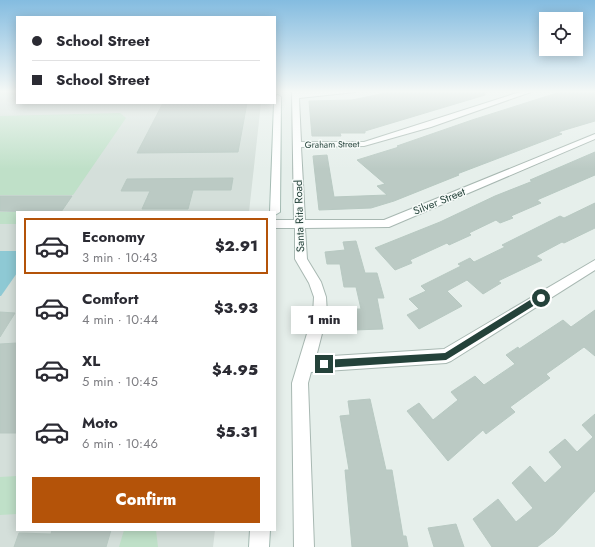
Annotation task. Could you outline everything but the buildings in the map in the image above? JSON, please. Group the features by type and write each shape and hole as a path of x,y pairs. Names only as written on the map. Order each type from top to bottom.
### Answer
{"street":[{"name":"Santa Rita Road","path":"275,211 283,118"},
{"name":"Santa Rita Road","path":"290,118 296,144 300,260 315,282 320,297 320,314 300,384 304,547"},
{"name":"Graham Street","path":"296,144 364,144 451,118"},
{"name":"Silver Street","path":"276,224 385,224 595,136"},
{"path":"305,365 446,356 595,264"},
{"path":"260,531 260,547"}],"shaded area":[{"path":"0,118 259,118 249,211 16,211 16,531 215,531 213,547 0,547"}],"green space":[{"path":"0,118 126,118 73,195 0,195"},
{"path":"0,212 16,212 16,224 0,224"},
{"path":"16,476 16,514 0,515 0,477"},
{"path":"124,531 156,531 158,547 119,547"}],"water":[{"path":"0,251 16,251 16,274 0,296"}],"route":[{"path":"324,364 446,356 541,298"}]}
